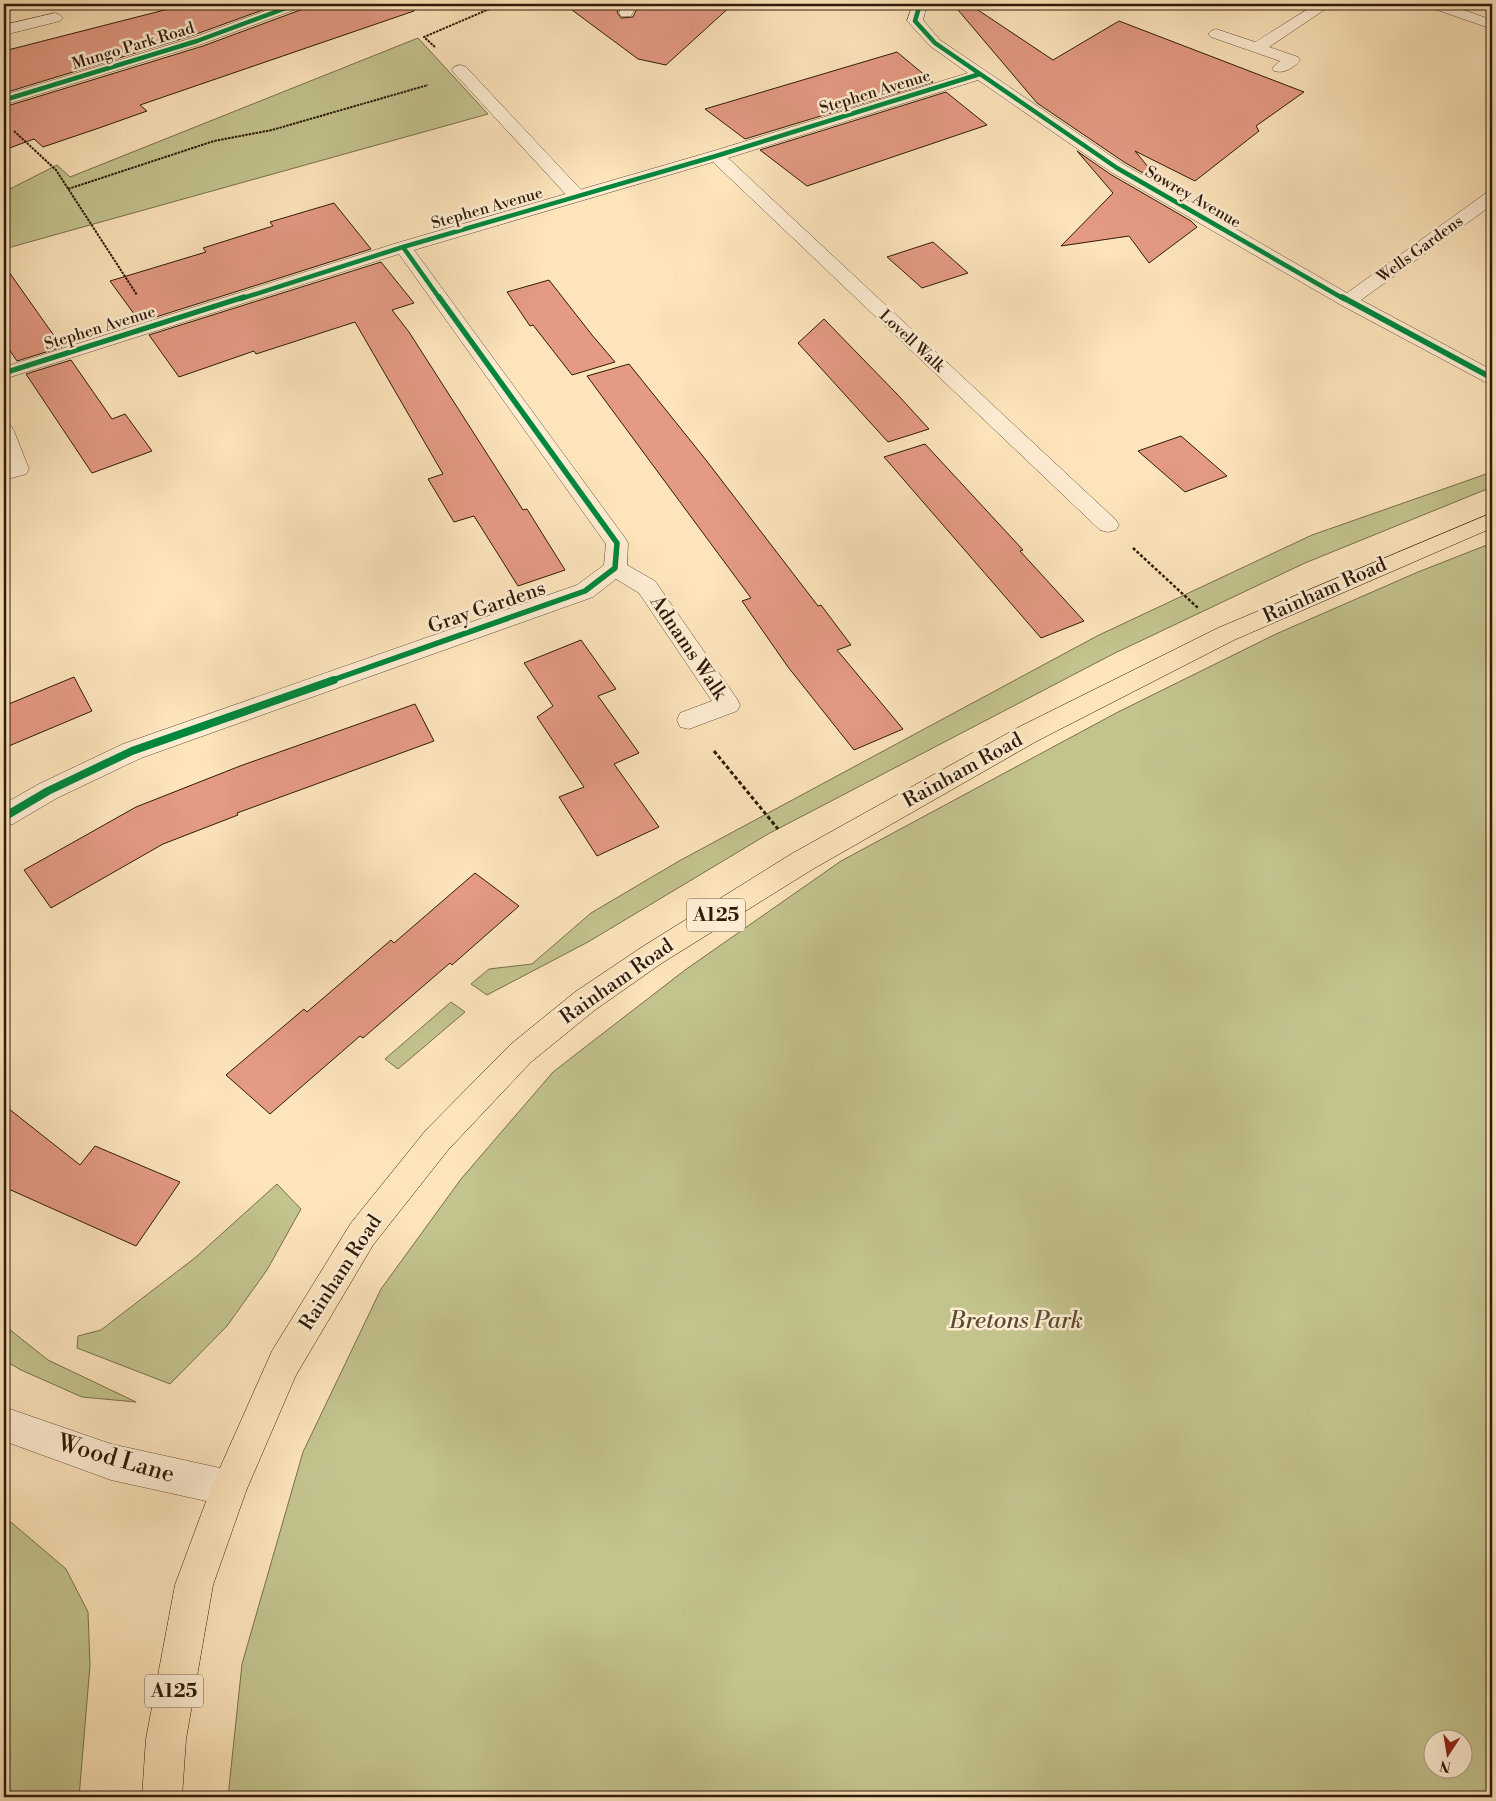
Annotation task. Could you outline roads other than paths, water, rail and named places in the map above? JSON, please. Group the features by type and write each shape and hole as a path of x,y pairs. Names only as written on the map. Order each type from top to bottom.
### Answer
{"main road":[{"name":"Rainham Road","path":"162,1797 166,1738 194,1585 229,1488 284,1363 362,1234 437,1140 521,1053 586,1001 652,955 803,861 1028,734 1226,634 1492,520"}],"street":[{"name":"Mungo Park Road","path":"4,100 197,41 297,4"},
{"name":"Sowrey Avenue","path":"920,4 915,21 935,43 1117,168 1348,301 1492,378"},
{"path":"1256,48 1326,4"},
{"path":"1434,4 1492,25"},
{"path":"4,30 55,18"},
{"path":"1216,34 1292,60 1280,68"},
{"path":"462,72 576,196"},
{"name":"Stephen Avenue","path":"4,373 403,247 716,156 980,74"},
{"name":"Lovell Walk","path":"716,156 1108,526"},
{"name":"Wells Gardens","path":"1348,301 1492,197"},
{"path":"403,247 617,543 615,568"},
{"path":"4,431 18,469 4,473"},
{"name":"Adnams Walk","path":"615,568 647,587 728,705 689,720"},
{"name":"Gray Gardens","path":"4,817 48,791 132,751 585,591 615,568"},
{"name":"Wood Lane","path":"4,1424 111,1462 229,1488"}],"park label":[{"name":"Bretons Park","path":"1016,1321"}]}
